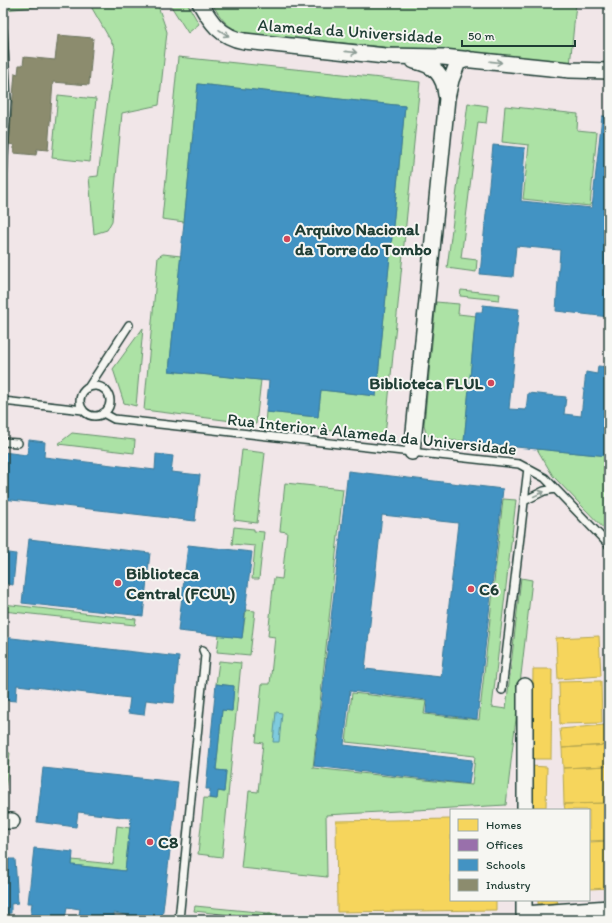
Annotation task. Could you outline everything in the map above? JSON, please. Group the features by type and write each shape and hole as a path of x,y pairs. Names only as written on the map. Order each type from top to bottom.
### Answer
{"street":[{"name":"Alameda da Universidade","path":"200,3 208,18 218,30 237,40 385,56 468,59 570,70 609,71"},
{"path":"385,56 418,62 433,67 444,80 447,98"},
{"path":"412,452 447,98 455,67 458,62 468,59"},
{"path":"525,686 525,809"},
{"path":"524,901 524,914 609,908"}],"lane":[{"path":"3,176 7,100 4,31"},
{"path":"83,410 80,400 81,395 88,388 130,325"},
{"path":"88,388 98,386 106,392 110,401 109,406 103,413"},
{"name":"Rua Interior à Alameda da Universidade","path":"3,401 83,410 90,415 103,413 114,420 508,462 528,468 545,478 609,545"},
{"path":"3,442 18,443"},
{"path":"502,690 528,468"},
{"path":"524,501 544,491 556,489"},
{"path":"179,920 205,655 203,650"}],"green space":[{"path":"3,3 78,3 3,10"},
{"path":"89,3 157,3 167,32 159,105 122,113 112,221 107,230 94,234 89,177 98,176 115,48"},
{"path":"169,3 187,3 199,24 188,33"},
{"path":"212,3 576,3 570,66 245,33 229,26"},
{"path":"178,57 420,82 385,436 265,424 266,412 318,417 321,390 376,396 405,106 198,84 184,222 162,219"},
{"path":"58,95 96,99 90,162 52,158"},
{"path":"468,103 488,106 486,123 478,122 461,258 477,260 476,272 447,268"},
{"path":"505,106 578,114 577,130 597,132 590,206 523,199 529,145 502,142"},
{"path":"163,254 181,256 169,371 261,380 256,424 144,410 158,257"},
{"path":"461,290 500,294 499,300 460,296"},
{"path":"436,302 459,304 458,314 476,316 464,441 444,440 430,437 426,434 424,425"},
{"path":"143,328 136,406 124,403 113,369"},
{"path":"72,433 135,440 134,453 58,444"},
{"path":"537,449 609,456 609,534 553,476"},
{"path":"242,450 265,453 257,523 234,520"},
{"path":"285,483 343,489 313,768 472,785 475,756 346,742 352,693 426,701 424,714 479,720 503,499 516,500 492,707 506,709 521,578 532,580 506,805 326,815 327,877 241,868 249,791 258,792 263,743 256,742 262,684 270,684 275,637 268,636 274,578 282,579 287,532 280,531"},
{"path":"234,527 254,529 254,531 264,532 259,579 252,579 255,546 232,544"},
{"path":"3,604 136,619 135,625 3,611"},
{"path":"246,610 255,611 250,655 217,652 219,635 242,638"},
{"path":"219,661 241,663 222,857 198,854 204,798 217,799 218,791 224,792 226,771 216,770 222,710 232,711 234,686 216,684"},
{"path":"3,752 10,753 3,805"},
{"path":"117,826 130,828 125,871 72,865 72,860 113,864"},
{"path":"195,906 278,914 277,920 194,911"}],"water":[{"path":"276,712 282,713 279,742 273,742"}],"building: Homes":[{"path":"599,636 601,676 558,679 556,638"},
{"path":"533,669 552,669 551,759 532,759"},
{"path":"601,681 602,723 560,724 559,682"},
{"path":"605,725 607,745 562,748 560,729"},
{"path":"607,745 608,766 563,768 562,748"},
{"path":"531,766 547,767 546,807 530,807"},
{"path":"608,766 609,803 564,804 563,768"},
{"path":"609,803 609,840 590,841 590,809 565,809 564,804"},
{"path":"450,819 450,901 496,901 496,910 337,912 336,821"},
{"path":"609,841 609,888 590,889 590,842"},
{"path":"538,901 557,901 558,903 538,904"}],"building: Offices":[{"path":"215,914 260,920 214,920"}],"building: Schools":[{"name":"Arquivo Nacional da Torre do Tombo","path":"198,84 405,106 376,396 321,390 318,417 266,412 269,381 169,371"},
{"path":"602,116 609,116 609,317 556,311 560,250 516,246 513,277 480,274 493,145 525,148 521,201 592,208"},
{"name":"Biblioteca FLUL","path":"483,305 519,309 509,409 526,410 528,393 566,397 564,414 581,416 586,372 597,374 598,366 609,367 609,456 464,442 476,312 482,312"},
{"path":"29,440 45,442 44,457 155,470 156,454 173,456 171,472 200,475 195,521 3,499 3,452 27,455"},
{"name":"C6","path":"348,471 503,489 477,719 426,713 427,700 350,691 344,745 472,760 469,784 314,766","holes":["382,515 458,523 441,677 365,669"]},
{"path":"29,539 150,553 143,616 22,603"},
{"path":"188,545 252,552 242,638 178,631"},
{"path":"3,552 16,554 13,585 3,583"},
{"path":"3,637 179,657 174,703 146,700 144,715 128,713 130,698 17,685 16,701 3,700"},
{"path":"216,684 234,686 232,711 222,710 216,770 226,771 224,792 218,791 217,799 209,798 210,789 206,789"},
{"name":"C8","path":"43,768 178,782 161,920 127,920 127,915 114,913 114,920 78,920 80,909 67,907 65,920 30,920 32,903 28,903 34,848 73,852 72,865 125,871 131,818 78,812 76,827 37,822"},
{"path":"3,852 5,852 6,859 15,859 18,903 11,904 11,913 3,914"}],"building: Industry":[{"path":"58,35 93,38 89,85 53,82 48,150 37,149 36,155 14,153 14,145 9,144 15,73 18,74 19,65 23,65 24,57 55,60"}],"place":[{"name":"Arquivo Nacional da Torre do Tombo","path":"287,239"},
{"name":"Biblioteca FLUL","path":"491,383"},
{"name":"Biblioteca Central (FCUL)","path":"118,583"},
{"name":"C6","path":"471,589"},
{"name":"C8","path":"150,842"}]}
